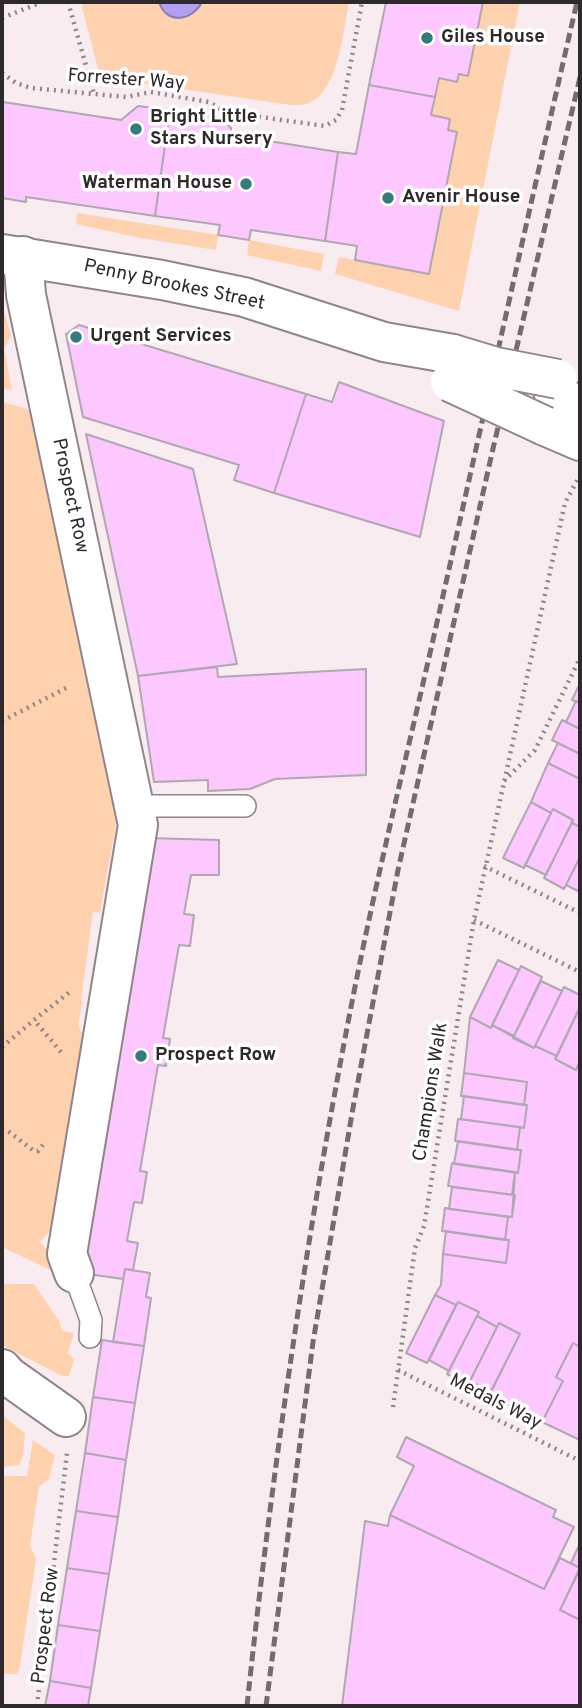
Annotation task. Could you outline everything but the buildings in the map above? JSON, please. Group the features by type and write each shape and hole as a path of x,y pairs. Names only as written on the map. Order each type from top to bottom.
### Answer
{"street":[{"name":"Penny Brookes Street","path":"13,255 244,297 384,342 452,368 496,367 564,397 580,441"},
{"name":"Prospect Row","path":"13,255 26,295 138,824 67,1254 74,1273"},
{"path":"2,1368 8,1376 66,1418"}],"lane":[{"path":"134,806 245,806"},
{"path":"74,1273 91,1321 90,1337"}],"path":[{"path":"2,19 42,2"},
{"path":"68,2 94,94"},
{"name":"Forrester Way","path":"2,72 16,83 31,88 126,97 151,92 209,102 225,112 313,126 325,125 336,120 342,110 362,2"},
{"name":"Champions Walk","path":"393,1407 415,1248 424,1226 484,866 565,503 580,475"},
{"path":"503,781 535,750 580,658"},
{"path":"2,721 105,668"},
{"path":"484,866 580,913"},
{"path":"474,920 580,972"},
{"path":"2,1047 34,1020"},
{"path":"2,1129 34,1151 42,1147 50,1134"},
{"name":"Medals Way","path":"398,1370 580,1461"},
{"name":"Prospect Row","path":"37,1706 70,1430 66,1418"}],"shaded area":[{"path":"84,2 159,2 161,8 202,2 349,2 338,59 326,87 318,98 307,104 291,105 106,78 98,69 82,7"},
{"path":"159,2 202,2 193,13 180,18 168,15"},
{"path":"483,2 520,2 459,311 335,274 339,257 429,274 457,132 448,130 431,115 439,78 457,82 459,74 468,76"},
{"path":"77,213 218,235 216,250 76,224"},
{"path":"249,240 324,254 321,271 247,255"},
{"path":"2,304 11,336 4,349 12,390 2,389"},
{"path":"2,402 35,411 117,819 100,913 93,912 78,1025 83,1034 54,1226 40,1242 67,1269 67,1278 2,1247"},
{"path":"2,1284 34,1284 59,1321 62,1331 74,1333 68,1353 74,1359 69,1376 62,1376 2,1345"},
{"path":"2,1415 25,1433 23,1456 19,1465 2,1467"},
{"path":"33,1440 55,1455 49,1479 39,1487 30,1545 36,1560 19,1671 16,1674 2,1674 2,1476 27,1476"}],"railway":[{"path":"247,1706 267,1531 292,1355 319,1181 351,1007 577,2"},
{"path":"266,1706 313,1342 353,1108 398,870 580,77"}],"place":[{"name":"Giles House","path":"427,38"},
{"name":"Bright Little Stars Nursery","path":"136,129"},
{"name":"Waterman House","path":"246,184"},
{"name":"Avenir House","path":"388,198"},
{"name":"Urgent Services","path":"76,337"},
{"name":"Prospect Row","path":"141,1056"}]}
